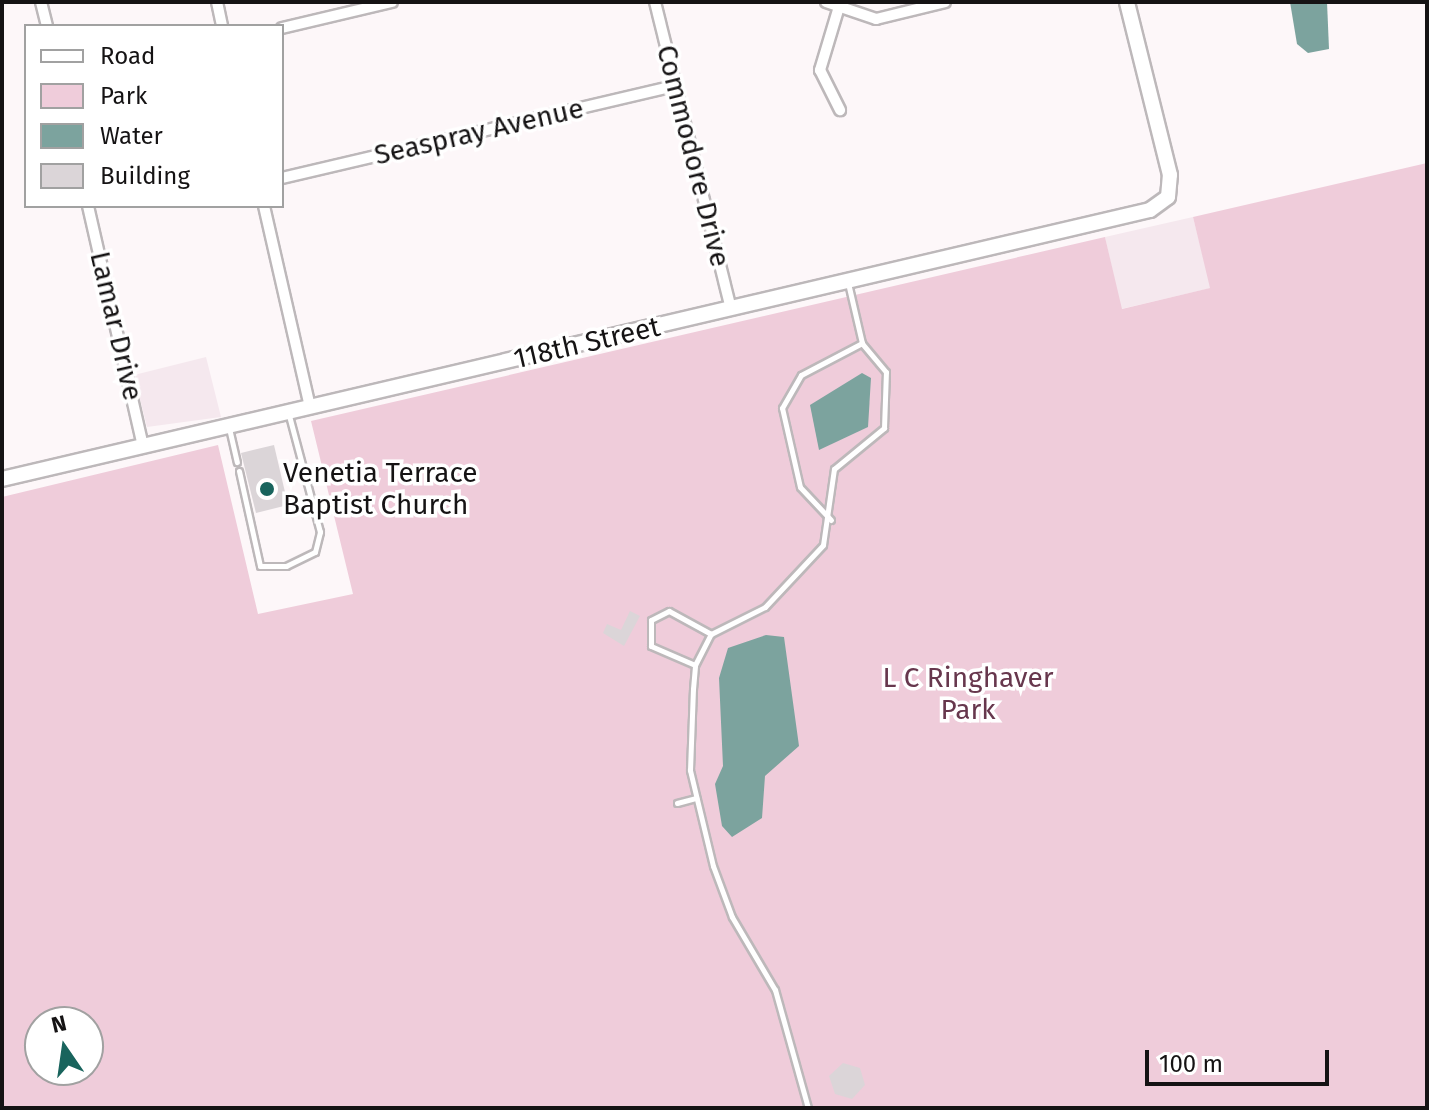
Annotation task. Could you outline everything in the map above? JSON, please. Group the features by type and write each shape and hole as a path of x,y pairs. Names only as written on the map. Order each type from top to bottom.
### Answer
{"street":[{"path":"41,2 46,24"},
{"path":"217,2 222,24"},
{"path":"284,28 392,2"},
{"name":"Commodore Drive","path":"655,2 731,309"},
{"path":"826,2 838,10 876,19 945,2"},
{"name":"118th Street","path":"2,479 1150,210 1168,197 1170,175 1127,2"},
{"path":"838,10 820,70 840,110"},
{"name":"Seaspray Avenue","path":"284,178 675,86"},
{"name":"Lamar Drive","path":"88,208 143,446"},
{"path":"264,208 310,407"}],"lane":[{"path":"808,1108 775,990 717,882 690,770 695,665 711,634 771,602 823,545 832,520 834,469 878,437 886,420 886,372 862,343 847,282"},
{"path":"832,520 800,487 782,408 801,375 862,343"},
{"path":"239,471 260,566 286,566 315,552 320,532 288,412"},
{"path":"228,427 237,462"},
{"path":"695,665 651,646 651,620 673,612 711,634"},
{"path":"677,803 696,798"}],"shaded area":[{"path":"1193,217 1211,288 1121,309 1105,237"},
{"path":"206,357 221,417 147,427 134,375"}],"green space":[{"name":"L C Ringhaver Park","path":"1427,163 1427,1108 2,1108 2,497 218,445 258,614 353,594 311,421 1105,237 1122,309 1210,288 1193,217"}],"water":[{"path":"1290,2 1327,2 1329,49 1308,53 1297,44"},
{"path":"862,373 871,378 868,427 819,450 810,405"},
{"path":"766,635 784,637 799,746 765,776 762,818 732,837 722,826 715,784 723,766 719,678 728,648"}],"building":[{"name":"Venetia Terrace Baptist Church","path":"274,445 288,505 256,513 241,453"},
{"path":"630,611 640,616 624,646 603,633 607,624 621,630"},
{"path":"843,1063 860,1068 865,1085 852,1099 835,1094 829,1076"}],"place":[{"name":"Venetia Terrace Baptist Church","path":"267,489"}]}
